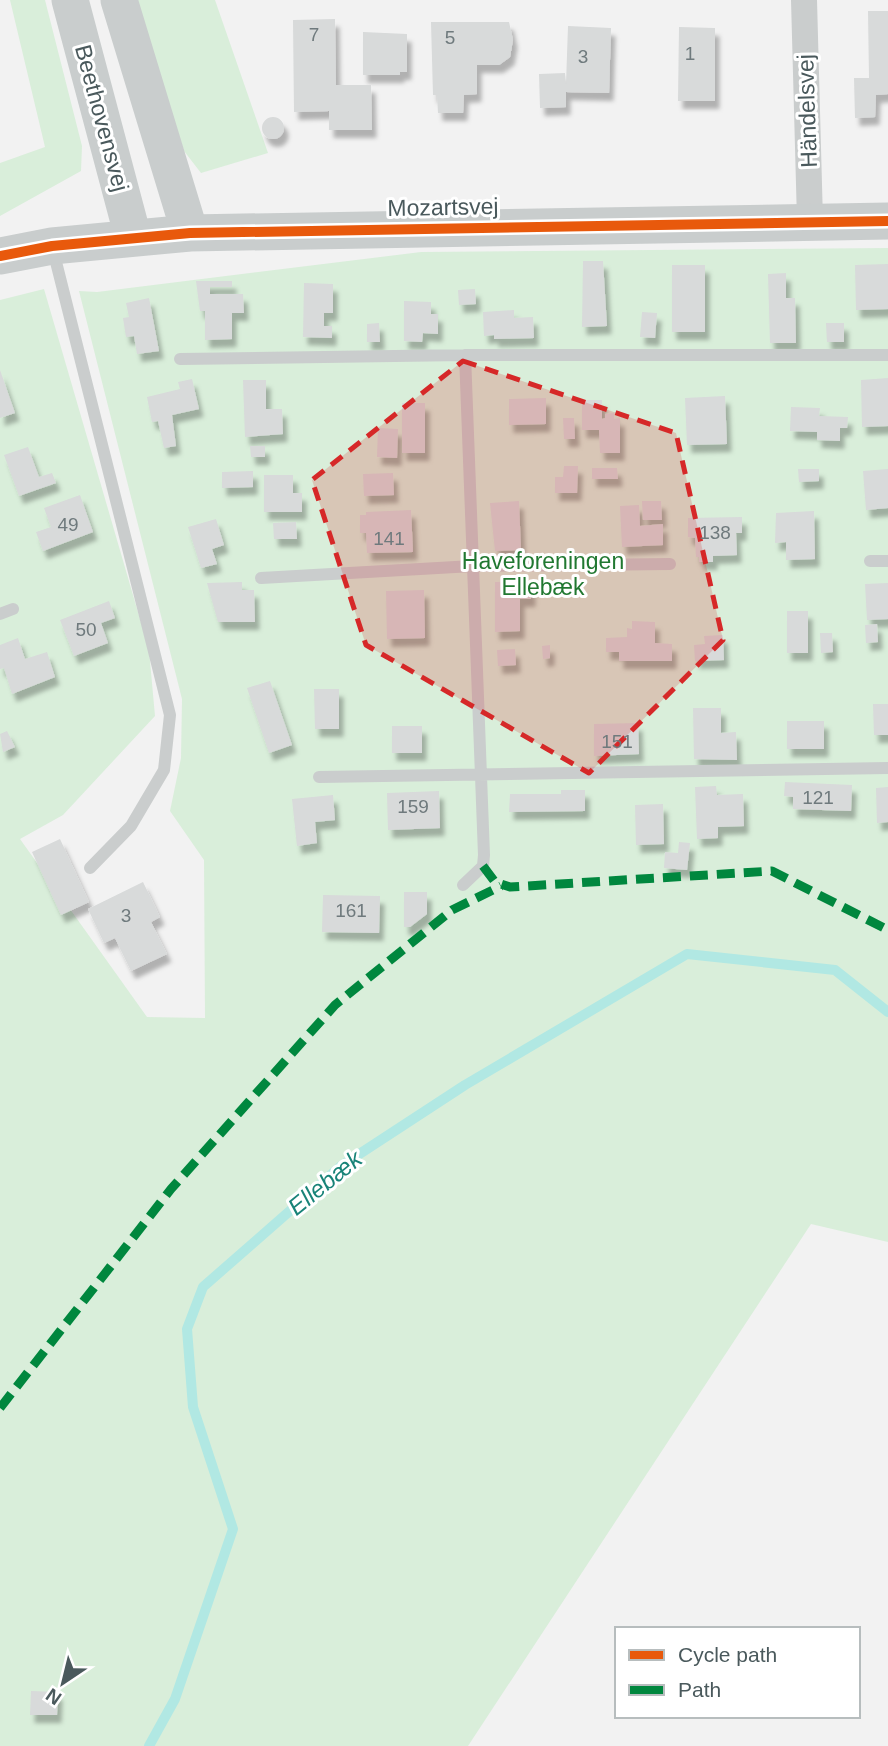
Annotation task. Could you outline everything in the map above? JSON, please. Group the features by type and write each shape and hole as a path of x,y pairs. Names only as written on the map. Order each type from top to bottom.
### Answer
{"street":[{"name":"Beethovensvej","path":"70,0 133,237"},
{"path":"119,0 190,233"},
{"name":"Händelsvej","path":"804,0 810,221"},
{"name":"Mozartsvej","path":"0,256 52,246 190,233 888,221"}],"lane":[{"path":"52,246 170,715 164,770 131,826 90,868"},
{"path":"180,359 465,355 888,355"},
{"path":"463,884 483,866 483,773 465,355"},
{"path":"870,561 888,561"},
{"path":"261,579 473,566 670,564"},
{"path":"0,614 13,609"},
{"path":"320,777 888,768"}],"highlighted area":[{"path":"463,361 676,433 723,640 589,773 366,645 312,480"}],"green space":[{"path":"10,0 45,0 82,146 81,171 0,216 0,163 45,147"},
{"path":"134,0 215,0 268,153 201,173 184,151"},
{"name":"Haveforeningen Ellebæk","path":"888,248 888,1242 811,1224 468,1746 0,1746 0,300 44,289 149,650 155,716 63,815 20,839 147,1017 205,1018 204,860 170,811 181,758 182,699 79,291 97,292 421,252"}],"building":[{"path":"868,11 888,11 888,94 876,95 875,117 855,118 854,78 869,78"},
{"path":"335,19 336,85 371,85 372,130 329,130 329,111 294,112 293,20"},
{"path":"431,22 509,22 513,40 510,57 499,65 477,65 477,94 464,95 463,113 438,113 437,95 433,95"},
{"path":"568,26 611,28 609,93 566,92 566,107 540,108 539,74 565,73 566,84"},
{"path":"679,27 715,28 715,101 678,101"},
{"path":"363,32 407,34 407,72 400,72 400,75 363,75"},
{"path":"273,117 281,120 284,128 281,136 273,139 265,136 262,128 265,120"},
{"path":"583,261 603,261 607,326 582,327"},
{"path":"888,264 888,309 856,310 855,265"},
{"path":"672,265 705,265 705,332 672,332"},
{"path":"786,273 786,298 795,298 796,343 770,343 768,274"},
{"path":"196,281 232,281 232,287 210,287 210,294 243,294 244,313 232,313 232,339 205,340 205,311 200,311"},
{"path":"304,283 333,284 333,313 324,313 324,326 332,326 332,338 303,337"},
{"path":"475,289 476,304 459,305 458,290"},
{"path":"149,298 159,351 137,354 134,336 126,337 123,318 129,317 126,303"},
{"path":"404,301 431,302 431,314 438,314 438,334 423,333 422,342 404,341"},
{"path":"514,310 514,318 533,317 534,338 494,339 494,335 484,336 483,312"},
{"path":"642,312 657,313 655,338 640,337"},
{"path":"379,323 380,342 367,342 367,324"},
{"path":"826,323 844,323 844,342 827,342"},
{"path":"0,370 15,413 0,418"},
{"path":"888,378 888,426 862,427 861,380"},
{"path":"192,379 199,409 172,415 176,446 164,448 158,421 152,422 147,397 180,389 178,382"},
{"path":"243,380 266,380 266,409 282,409 283,434 245,437"},
{"path":"725,396 727,444 687,445 685,398"},
{"path":"546,398 546,424 509,425 509,399"},
{"path":"582,400 602,400 602,419 605,414 614,413 614,419 620,418 620,453 600,453 599,430 582,430"},
{"path":"402,403 425,403 425,453 402,453"},
{"path":"791,407 820,408 819,416 848,417 847,428 840,428 840,441 817,440 817,432 790,431"},
{"path":"563,418 574,418 575,439 564,439"},
{"path":"378,428 398,429 397,458 377,457"},
{"path":"250,446 265,446 265,457 251,457"},
{"path":"28,447 39,477 52,473 56,483 19,496 4,455"},
{"path":"564,466 578,466 577,493 555,493 555,477 563,477"},
{"path":"592,468 617,468 618,479 592,479"},
{"path":"798,469 819,469 819,481 799,482"},
{"path":"888,469 888,508 866,510 863,471"},
{"path":"253,471 253,487 222,488 222,472"},
{"path":"393,473 394,495 364,496 363,474"},
{"path":"264,475 293,475 293,493 302,493 302,512 264,512"},
{"path":"80,495 93,532 43,551 36,532 51,527 44,508"},
{"path":"519,501 521,550 495,551 490,503"},
{"path":"642,501 661,501 662,520 643,520"},
{"path":"639,505 640,526 663,524 663,545 622,547 620,506"},
{"path":"411,510 413,552 367,553 366,533 360,533 360,515 366,515 366,512"},
{"path":"814,511 815,559 786,560 786,542 775,543 776,513"},
{"path":"742,517 742,533 736,533 737,555 713,556 713,562 699,562 699,557 696,557 695,538 688,537 688,518"},
{"path":"216,519 224,545 212,549 217,564 201,568 188,527"},
{"path":"296,522 297,539 274,539 273,523"},
{"path":"531,581 531,599 520,599 520,631 495,632 495,582"},
{"path":"242,582 242,590 254,590 255,622 218,622 207,583"},
{"path":"888,583 888,619 867,620 865,584"},
{"path":"424,590 425,638 387,639 386,591"},
{"path":"109,601 115,618 101,623 108,643 74,656 60,620"},
{"path":"787,611 808,611 808,653 787,653"},
{"path":"632,621 655,622 655,643 672,644 672,661 619,661 619,652 606,652 606,638 627,637 627,628 632,629"},
{"path":"877,624 878,642 866,643 865,625"},
{"path":"820,633 832,633 833,652 821,653"},
{"path":"723,635 724,660 695,661 694,645 705,644 704,636"},
{"path":"18,638 25,659 47,652 55,677 12,694 4,668 0,669 0,645"},
{"path":"550,645 550,658 543,659 542,646"},
{"path":"515,649 516,665 498,666 497,650"},
{"path":"270,681 292,745 269,753 247,688"},
{"path":"314,689 339,689 339,729 315,729"},
{"path":"873,704 888,704 888,735 874,735"},
{"path":"693,708 721,708 721,733 736,732 737,760 694,759"},
{"path":"787,721 824,721 824,749 787,749"},
{"path":"638,723 639,754 594,756 594,724"},
{"path":"392,726 422,726 422,753 392,753"},
{"path":"7,731 15,747 3,752 0,734"},
{"path":"785,782 852,785 851,811 793,809 793,797 784,796"},
{"path":"716,786 717,795 743,794 744,826 718,827 718,838 697,839 695,787"},
{"path":"888,787 888,822 877,823 876,788"},
{"path":"561,790 585,790 585,811 509,812 510,794 561,794"},
{"path":"439,791 440,828 388,830 387,793"},
{"path":"333,795 335,820 315,822 317,843 297,846 292,799"},
{"path":"663,804 664,844 636,845 635,805"},
{"path":"60,839 89,902 61,915 32,852"},
{"path":"679,842 690,843 687,870 664,868 665,852 678,853"},
{"path":"143,882 160,917 151,922 167,954 131,971 115,938 104,943 88,909"},
{"path":"404,892 427,892 427,914 410,927 404,927"},
{"path":"323,895 380,896 379,933 322,932"},
{"path":"31,1691 58,1692 57,1715 30,1715"}],"waterway":[{"name":"Ellebæk","path":"149,1746 175,1699 233,1529 193,1407 187,1329 203,1287 341,1166 465,1085 687,954 835,970 888,1012"}],"marked path":[{"path":"483,866 495,882 510,887 772,871 888,930"},
{"path":"0,1408 171,1189 335,1005 452,910 501,886"}],"cycle path":[{"path":"0,256 52,246 190,233 888,221"}]}
